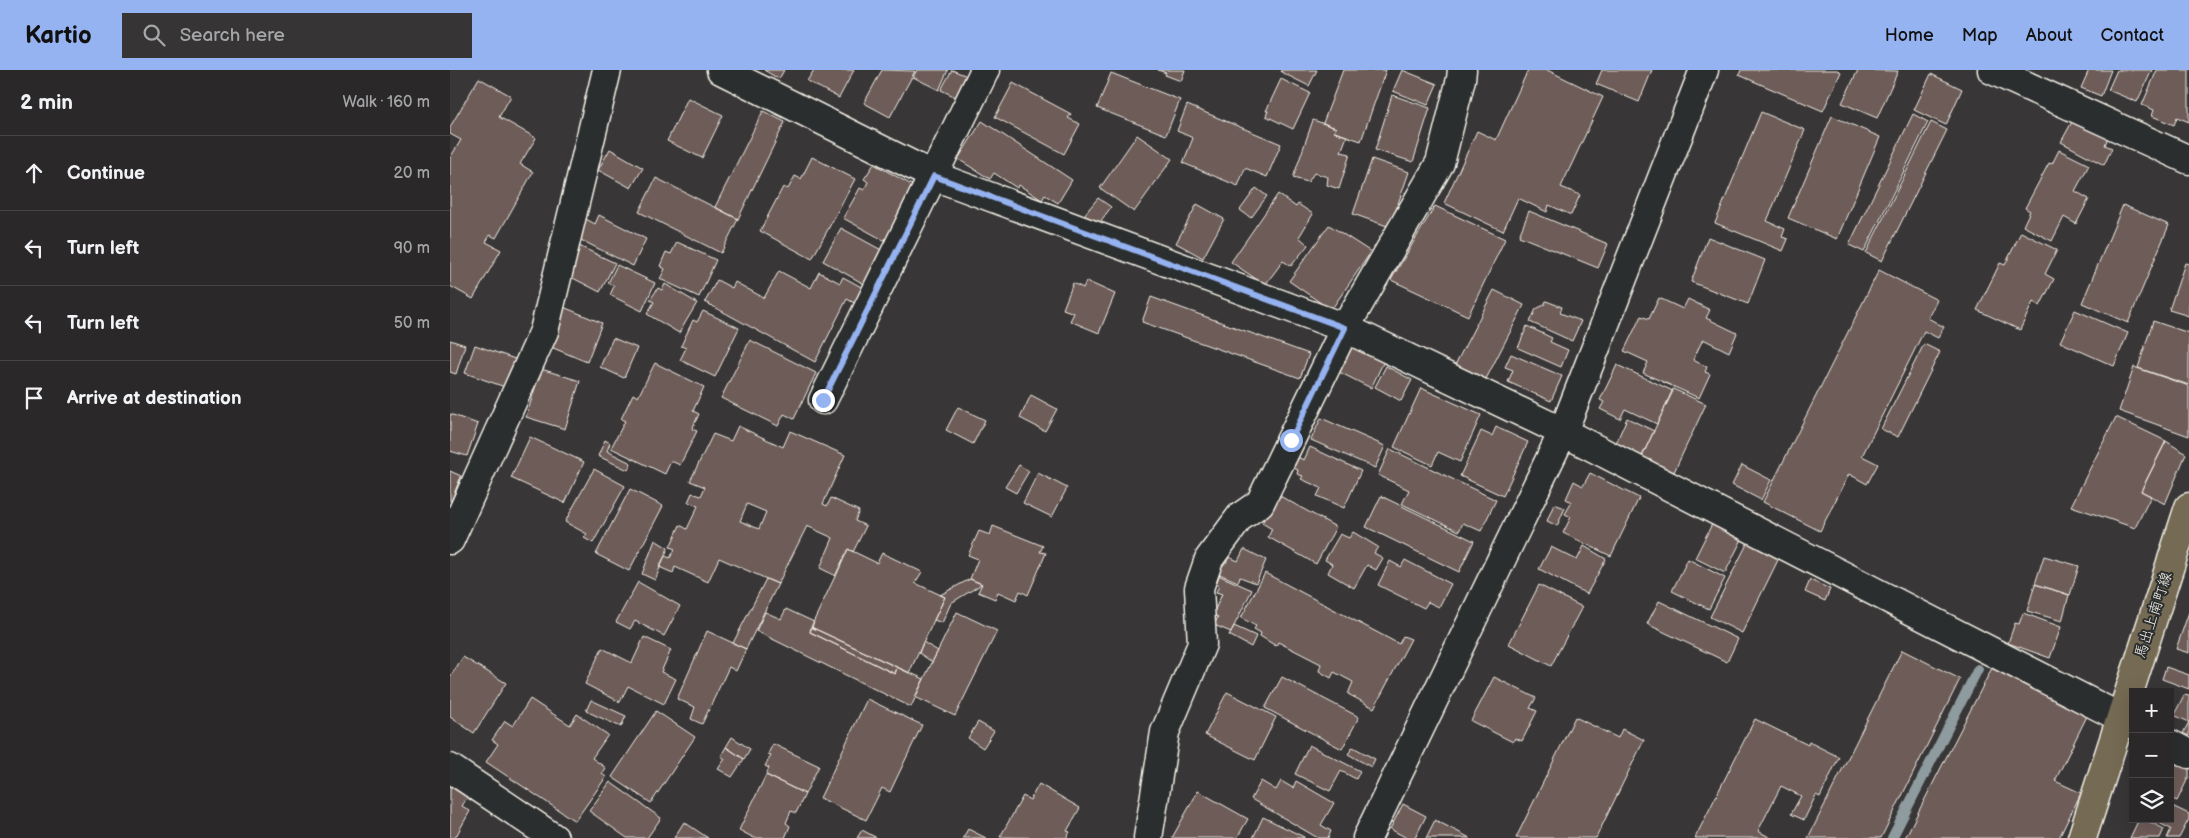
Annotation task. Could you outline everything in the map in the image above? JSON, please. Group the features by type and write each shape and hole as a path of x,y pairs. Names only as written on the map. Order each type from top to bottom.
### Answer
{"main road":[{"name":"馬出上南町線","path":"2082,838 2126,720 2189,507"}],"street":[{"path":"450,540 544,331 607,70"},
{"path":"721,70 934,176 1345,328 1564,432 2126,720"},
{"path":"823,400 985,70"},
{"path":"1148,838 1165,732 1202,644 1199,588 1209,559 1240,517 1260,503 1345,328 1440,163 1462,70"},
{"path":"1367,838 1564,432 1704,70"},
{"path":"1992,70 2189,160"},
{"path":"2174,746 2189,754"},
{"path":"450,768 554,838"}],"building":[{"path":"764,70 784,70 779,79"},
{"path":"814,70 854,70 839,98 807,81"},
{"path":"882,70 915,71 890,117 864,103"},
{"path":"917,70 948,70 939,90 913,77"},
{"path":"952,70 967,76 956,97 941,90"},
{"path":"1158,70 1185,70 1181,81"},
{"path":"1282,70 1317,70 1309,86 1281,72"},
{"path":"1343,70 1386,70 1361,141 1334,132 1336,128 1323,123"},
{"path":"1402,70 1437,84 1428,105 1393,91"},
{"path":"1528,70 1547,70 1603,97 1561,187 1580,195 1571,215 1549,205 1547,212 1518,198 1503,231 1444,203 1477,131 1496,140"},
{"path":"1602,70 1652,70 1639,102 1596,84"},
{"path":"1741,70 1837,70 1841,72 1823,111 1739,75"},
{"path":"1858,70 1898,71 1877,118 1842,103"},
{"path":"2089,70 2111,70 2101,96 2081,88"},
{"path":"2117,70 2152,70 2137,102 2108,90"},
{"path":"2157,70 2189,70 2189,122 2177,117 2174,125 2152,116 2154,110 2142,105"},
{"path":"1111,73 1180,100 1166,135 1097,108"},
{"path":"1931,74 1962,89 1946,125 1914,110"},
{"path":"479,78 511,96 499,117 536,138 520,164 533,172 496,238 490,235 486,242 501,250 473,299 450,286 450,158 461,140 450,134 450,127"},
{"path":"1281,79 1310,93 1293,129 1266,116 1268,111 1266,111"},
{"path":"1013,83 1071,114 1068,118 1080,124 1064,154 995,117"},
{"path":"1392,95 1430,108 1413,162 1375,150"},
{"path":"688,98 723,115 702,158 667,141"},
{"path":"1187,105 1281,144 1267,177 1245,168 1238,186 1183,163 1193,138 1177,131"},
{"path":"763,111 785,122 738,219 715,207"},
{"path":"1761,112 1805,130 1767,221 1785,229 1782,237 1788,239 1783,251 1715,223"},
{"path":"1913,114 1928,122 1864,252 1849,245"},
{"path":"1832,116 1880,137 1837,239 1788,218"},
{"path":"1313,120 1336,128 1334,132 1347,136 1341,152 1350,154 1339,189 1327,185 1328,177 1314,173 1308,182 1293,178"},
{"path":"2073,120 2109,135 2105,145 2112,148 2104,165 2061,142"},
{"path":"982,121 1072,180 1058,203 1045,195 1042,200 1019,185 1017,188 994,173 990,179 958,159"},
{"path":"1931,122 1947,130 1882,261 1866,253"},
{"path":"1137,135 1172,159 1134,212 1100,188"},
{"path":"610,149 643,168 631,188 598,170"},
{"path":"2059,150 2089,165 2075,191 2089,199 2076,224 2064,217 2052,241 2023,226 2030,211 2025,208 2049,163 2052,164"},
{"path":"812,157 855,179 812,259 760,231 783,187 788,189 795,176 801,179"},
{"path":"1372,159 1409,172 1390,227 1353,214"},
{"path":"874,164 919,189 889,243 843,218 860,188 864,190 868,182 864,179"},
{"path":"656,178 738,219 721,253 639,212"},
{"path":"1256,188 1267,196 1251,218 1240,210"},
{"path":"1278,194 1296,207 1298,204 1313,214 1299,237 1308,245 1291,266 1283,261 1265,285 1231,262"},
{"path":"1098,198 1111,207 1098,225 1084,215"},
{"path":"1197,204 1224,219 1203,258 1176,243"},
{"path":"2123,205 2169,225 2128,323 2082,303"},
{"path":"1435,206 1505,239 1468,316 1391,280"},
{"path":"1529,211 1608,244 1598,268 1519,236"},
{"path":"599,215 646,239 633,266 577,238 586,219 595,224"},
{"path":"1329,225 1371,252 1331,310 1289,281"},
{"path":"841,228 885,252 866,285 823,261"},
{"path":"2021,232 2057,250 2045,274 2054,279 2040,306 2033,302 2020,330 1977,310 2000,263 2005,265"},
{"path":"1708,237 1765,260 1748,304 1691,282"},
{"path":"677,242 716,260 699,297 660,279 665,269 660,266 666,252 671,254"},
{"path":"579,246 615,263 600,292 565,274"},
{"path":"2185,263 2189,264 2189,316 2169,310"},
{"path":"617,265 655,283 642,311 610,295 614,286 608,283"},
{"path":"1879,270 1937,300 1928,318 1944,327 1938,338 1924,331 1862,456 1878,464 1867,484 1849,474 1820,531 1763,502"},
{"path":"779,271 811,288 819,272 840,283 843,277 865,289 856,304 847,299 815,362 705,302 717,280 732,288 735,282 764,298"},
{"path":"1086,281 1115,294 1099,333 1070,321 1074,313 1063,309 1073,283 1083,288"},
{"path":"665,284 697,303 679,333 647,314 654,302 650,300 658,288 662,290"},
{"path":"1494,290 1524,305 1485,381 1455,365"},
{"path":"1151,297 1309,354 1300,378 1142,322"},
{"path":"1659,298 1683,309 1688,299 1710,310 1706,318 1737,333 1729,352 1703,339 1693,360 1707,367 1705,372 1710,374 1699,398 1643,373 1648,362 1624,351 1641,316 1649,319"},
{"path":"1546,301 1562,307 1560,313 1581,321 1572,341 1530,322 1536,309 1544,305"},
{"path":"561,306 602,323 587,362 546,345"},
{"path":"2075,310 2128,333 2114,366 2060,342"},
{"path":"703,311 739,328 715,377 680,360 686,348 681,346 693,320 697,322"},
{"path":"2153,321 2189,333 2189,385 2138,368"},
{"path":"1527,326 1552,338 1550,342 1568,350 1561,367 1518,348"},
{"path":"613,338 637,348 624,378 600,367"},
{"path":"450,340 465,345 456,374 450,372"},
{"path":"750,340 816,373 794,419 784,414 778,426 721,398"},
{"path":"1924,344 1940,352 1898,437 1881,429"},
{"path":"475,345 515,359 505,387 465,373"},
{"path":"1353,345 1384,361 1371,388 1339,372"},
{"path":"1511,354 1562,376 1551,401 1508,382 1513,370 1505,367"},
{"path":"655,363 704,387 693,411 699,414 692,429 697,431 680,465 671,461 665,474 611,448 625,421 621,419 633,394 638,397"},
{"path":"1617,365 1673,391 1657,424 1625,409 1620,419 1600,409 1604,402 1600,400"},
{"path":"1386,366 1412,380 1401,401 1375,387"},
{"path":"2134,367 2189,386 2189,436 2119,411"},
{"path":"541,369 580,381 565,429 526,417"},
{"path":"1421,388 1481,415 1460,462 1438,452 1432,465 1394,447"},
{"path":"1673,389 1706,404 1674,472 1642,457"},
{"path":"1031,395 1057,409 1045,431 1020,418"},
{"path":"958,407 985,420 973,444 946,430"},
{"path":"450,414 478,424 467,456 450,451"},
{"path":"2116,417 2166,441 2141,491 2151,496 2135,528 2071,506"},
{"path":"1321,418 1385,446 1375,468 1311,440"},
{"path":"1627,418 1654,431 1641,458 1615,445"},
{"path":"738,426 783,447 790,431 845,455 823,504 827,506 831,498 859,511 855,521 866,526 853,552 848,549 836,576 820,568 833,538 807,526 778,584 719,558 708,582 675,567 673,573 659,567 665,556 670,558 675,549 670,547 680,525 687,529 698,506 688,502 692,493 701,496 705,487 690,481 713,434 731,441","holes":["747,504 766,512 759,529 740,521"]},
{"path":"1496,427 1528,442 1503,496 1460,476 1481,431 1492,436"},
{"path":"530,437 584,462 565,503 511,478"},
{"path":"605,440 610,443 607,451 631,463 628,470 598,456"},
{"path":"2166,441 2186,454 2165,504 2141,491"},
{"path":"1310,447 1361,471 1344,508 1317,496 1321,488 1301,479 1303,476 1297,474 1298,470 1293,468 1297,457 1304,460"},
{"path":"1390,449 1496,500 1481,531 1463,523 1459,531 1402,504 1409,490 1378,475"},
{"path":"1019,465 1029,471 1016,493 1005,487"},
{"path":"1742,465 1771,480 1761,500 1732,485"},
{"path":"594,469 625,486 593,543 584,538 587,534 565,522"},
{"path":"450,471 461,476 451,502 450,501"},
{"path":"1038,473 1067,488 1052,517 1023,503"},
{"path":"1590,473 1639,498 1611,556 1563,533 1571,517 1565,514 1572,502 1566,499 1574,481 1583,486"},
{"path":"630,489 663,506 629,571 596,554"},
{"path":"1278,495 1336,527 1316,564 1268,537 1272,529 1262,523"},
{"path":"1381,496 1474,541 1459,572 1366,527"},
{"path":"1554,504 1565,508 1557,526 1547,521"},
{"path":"1712,524 1742,539 1725,573 1695,558"},
{"path":"993,526 1043,546 1040,552 1046,553 1028,595 1020,591 1016,600 998,592 995,599 978,592 982,584 970,579 978,559 968,555 979,531 990,535"},
{"path":"1353,532 1378,547 1374,553 1383,558 1376,570 1367,565 1354,588 1328,573 1332,564 1325,560 1340,534 1349,538"},
{"path":"655,540 668,548 655,580 642,574"},
{"path":"1748,542 1779,558 1742,633 1710,617"},
{"path":"1584,546 1606,559 1587,594 1539,569 1551,547 1577,560"},
{"path":"848,549 877,563 882,553 922,572 915,583 945,597 909,673 811,627"},
{"path":"1244,549 1266,560 1256,583 1240,577 1238,582 1217,573 1222,561 1226,563 1229,557 1238,561"},
{"path":"2044,556 2079,566 2070,595 2035,584"},
{"path":"1688,559 1725,578 1709,609 1672,591"},
{"path":"1405,560 1451,584 1439,607 1428,602 1424,608 1378,585 1390,561 1401,567"},
{"path":"1265,573 1399,644 1403,636 1411,639 1374,708 1348,694 1353,682 1334,672 1331,678 1319,671 1321,664 1278,642 1276,646 1260,636 1261,633 1254,629 1256,626 1241,618"},
{"path":"1218,575 1252,590 1231,632 1214,625 1218,617 1213,614 1222,594 1216,592 1219,586 1215,583"},
{"path":"766,579 778,584 746,649 733,643"},
{"path":"970,579 982,584 951,603 942,623 934,620 945,597 940,595"},
{"path":"1810,580 1830,589 1825,601 1805,592"},
{"path":"638,582 680,606 664,636 635,621 630,629 616,622"},
{"path":"2035,584 2069,595 2062,621 2027,611"},
{"path":"1539,585 1582,607 1551,666 1509,644"},
{"path":"1659,601 1738,639 1727,662 1647,624"},
{"path":"786,609 814,622 810,632 895,674 897,667 924,679 911,707 756,631 765,612 781,619"},
{"path":"957,612 997,631 955,716 915,697"},
{"path":"2189,612 2189,653 2176,649"},
{"path":"2023,613 2061,627 2050,658 2008,643 2015,623 2019,624"},
{"path":"1234,626 1256,636 1251,647 1229,635"},
{"path":"811,627 897,667 895,674 810,632"},
{"path":"707,631 746,649 736,671 729,667 702,724 691,719 695,707 677,699"},
{"path":"644,637 671,650 661,672 676,679 664,704 628,686 620,702 585,684 602,648 632,663"},
{"path":"923,642 938,651 932,662 919,653"},
{"path":"1902,650 1960,679 1881,838 1808,838"},
{"path":"463,657 506,683 474,733 450,717 450,677"},
{"path":"2166,667 2189,675 2189,689 2162,679"},
{"path":"1992,668 2087,716 2055,781 2081,793 2059,838 1905,838"},
{"path":"1282,677 1359,717 1342,749 1265,708"},
{"path":"1494,677 1536,698 1530,708 1537,711 1522,741 1515,738 1513,742 1471,721"},
{"path":"1227,692 1276,717 1255,760 1205,735"},
{"path":"2184,695 2189,696 2189,722 2174,715"},
{"path":"530,699 570,725 577,714 608,735 592,758 606,768 602,774 606,777 575,821 486,762 498,744 492,740 505,721 513,726"},
{"path":"867,699 922,725 890,792 882,788 866,820 820,798"},
{"path":"591,700 626,716 621,727 586,711"},
{"path":"656,711 695,737 651,803 612,777"},
{"path":"1575,717 1618,738 1622,729 1644,740 1596,838 1516,838"},
{"path":"1755,719 1808,745 1809,742 1839,757 1820,797 1816,795 1804,820 1791,814 1801,796 1781,786 1758,831 1771,838 1695,838"},
{"path":"978,722 994,731 983,748 968,738"},
{"path":"2189,722 2189,736 2183,733"},
{"path":"732,737 750,749 744,759 726,747"},
{"path":"773,744 819,766 805,794 766,775 769,768 765,766 771,755 768,754"},
{"path":"1309,745 1360,771 1356,779 1341,771 1330,791 1295,774"},
{"path":"726,747 744,759 732,777 718,769 725,759 721,756"},
{"path":"1353,747 1375,759 1371,767 1348,754"},
{"path":"2174,755 2189,763 2189,776 2177,801 2174,800"},
{"path":"766,775 805,794 796,813 791,811 786,823 790,826 785,838 754,838 739,830"},
{"path":"1261,781 1276,790 1281,781 1293,788 1296,781 1334,803 1321,825 1331,831 1328,838 1318,838 1251,799"},
{"path":"610,782 661,818 647,838 627,838 589,811"},
{"path":"1039,784 1080,808 1067,831 1070,832 1066,838 1000,837 1023,796 1030,800"},
{"path":"450,786 468,796 462,806 470,811 455,838 450,838"},
{"path":"1198,791 1248,819 1237,838 1172,838"},
{"path":"1403,804 1426,816 1415,838 1407,838 1390,829"},
{"path":"2174,807 2189,814 2189,819 2179,838 2167,838 2171,829 2159,823 2174,823"},
{"path":"1263,817 1304,837 1304,838 1253,838"},
{"path":"1435,820 1470,838 1426,838"},
{"path":"684,822 708,838 674,838"},
{"path":"2137,823 2152,823 2164,829 2160,838 2130,838"},
{"path":"968,829 986,838 963,838"},
{"path":"862,830 877,838 857,838"}],"waterway":[{"path":"1892,838 1978,669"}],"route":[{"path":"823,400 934,176 1345,328 1291,440"}]}
